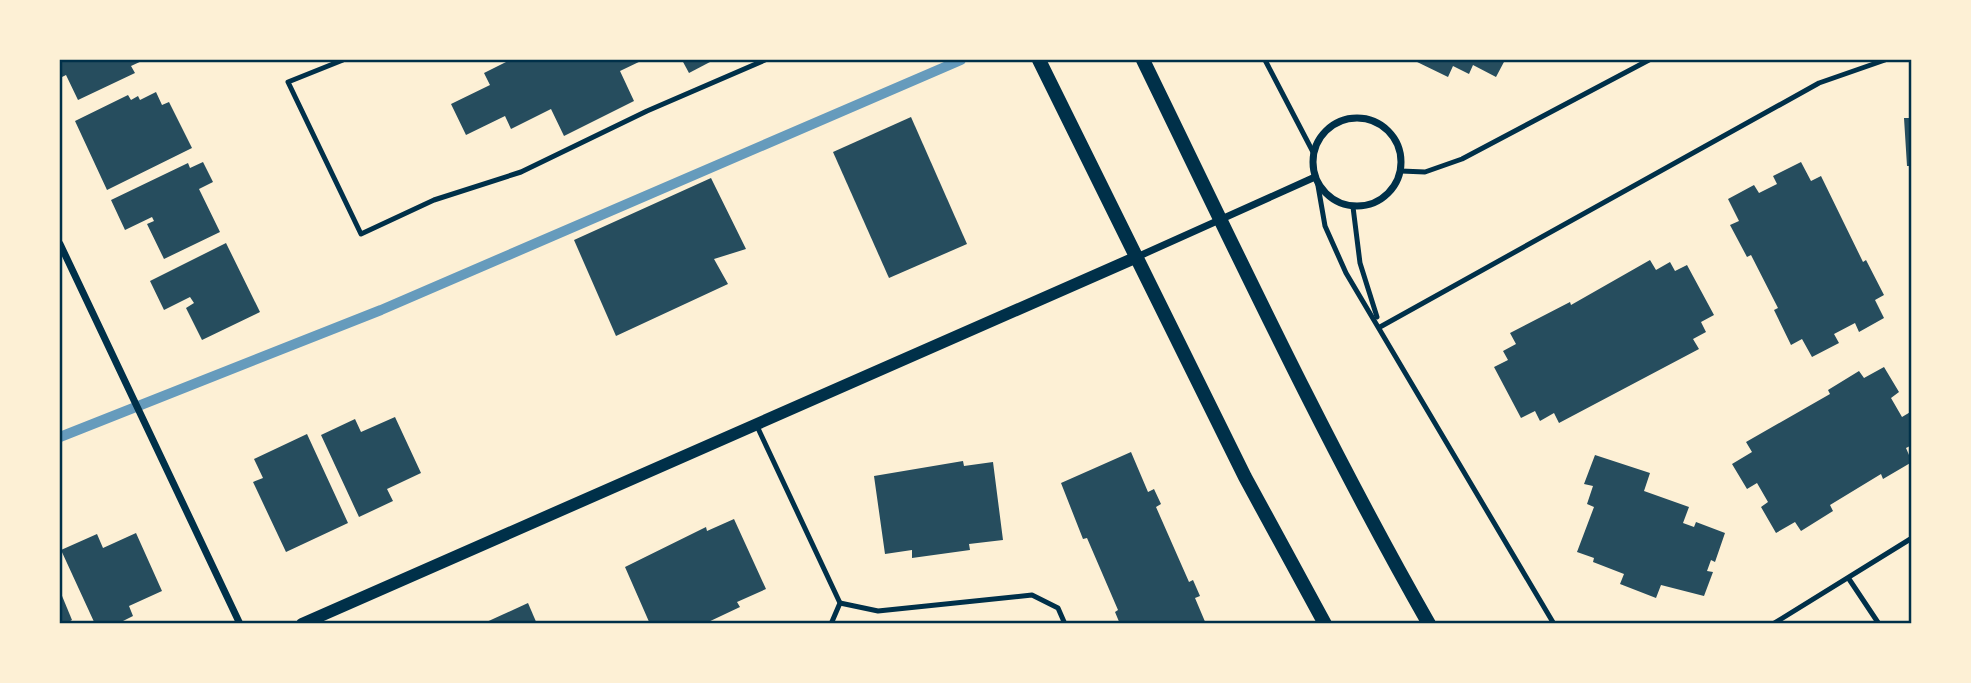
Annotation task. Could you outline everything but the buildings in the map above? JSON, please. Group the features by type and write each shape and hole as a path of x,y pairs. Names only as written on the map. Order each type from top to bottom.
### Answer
{"main road":[{"path":"1039,60 1245,477 1325,624"},
{"path":"1143,60 1364,508 1429,624"}],"street":[{"path":"1361,117 1384,126 1399,146 1401,171 1398,183 1389,194 1367,205 1353,207 1341,204 1321,188 1316,178 1313,152 1318,140 1336,122 1361,117"},
{"path":"302,624 1316,178"},
{"path":"60,244 240,624"}],"lane":[{"path":"342,60 288,82 361,234 434,200 521,172 647,111 765,60"},
{"path":"1265,60 1313,152"},
{"path":"1401,171 1425,173 1462,159 1649,60"},
{"path":"1380,327 1819,83 1885,60"},
{"path":"1316,178 1325,226 1346,273 1554,624"},
{"path":"1353,207 1360,263 1380,327"},
{"path":"756,424 840,603 831,624"},
{"path":"1773,624 1912,538"},
{"path":"1849,579 1879,624"},
{"path":"840,603 878,611 1032,595 1058,608 1065,624"}],"waterway":[{"path":"60,437 381,310 961,60"}]}
